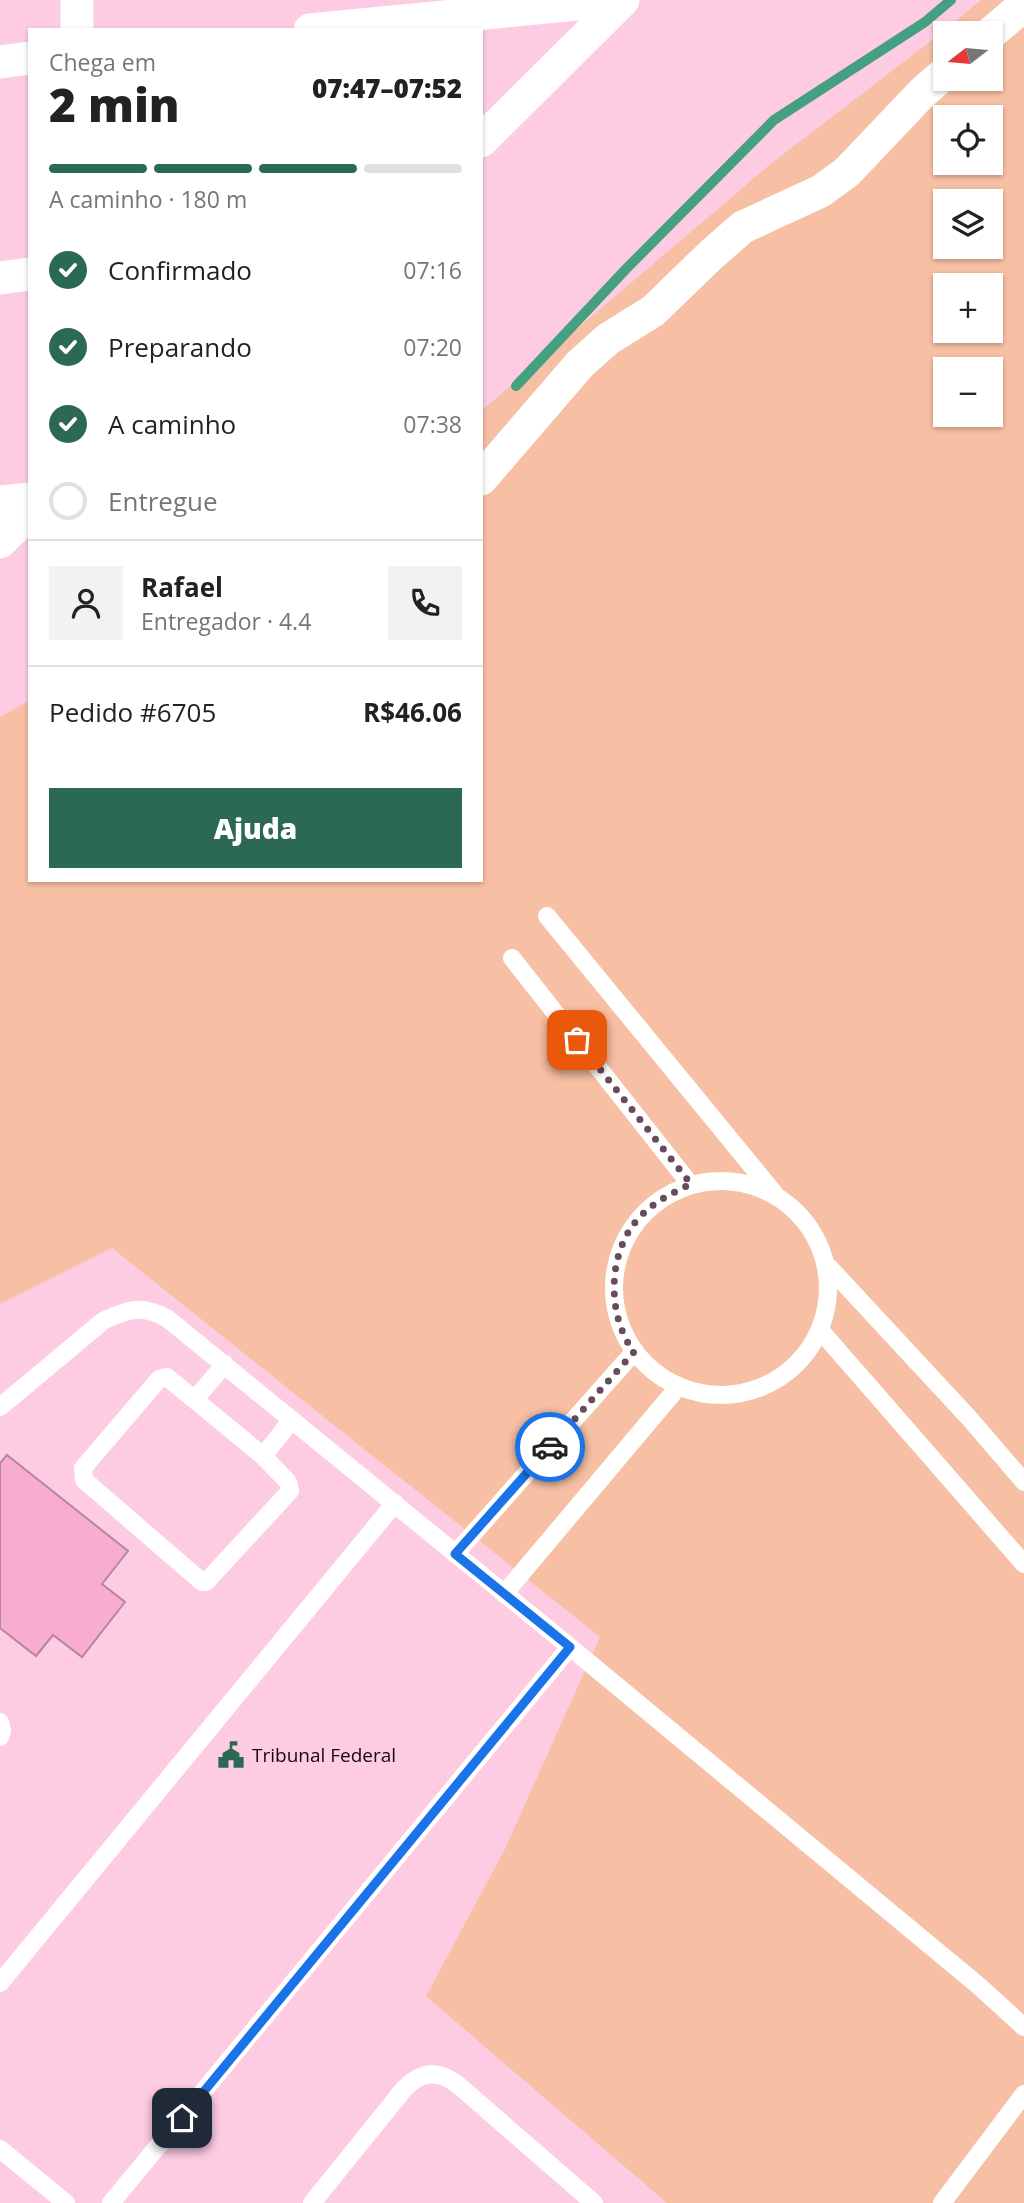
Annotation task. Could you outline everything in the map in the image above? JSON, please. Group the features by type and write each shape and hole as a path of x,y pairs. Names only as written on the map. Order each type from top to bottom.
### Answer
{"street":[{"path":"77,0 77,28"},
{"path":"331,28 621,0"},
{"path":"483,139 621,0"},
{"path":"1003,23 1024,5"},
{"path":"0,62 28,58"},
{"path":"483,477 580,364 608,339 653,311 743,228 821,191 846,172 933,83"},
{"path":"0,278 28,274"},
{"path":"0,502 28,499"},
{"path":"0,542 28,515"}],"lane":[{"path":"547,916 776,1195 811,1228 828,1266 970,1419 1024,1482"},
{"path":"512,957 691,1184"},
{"path":"776,1195 739,1181 691,1184 659,1199 636,1222 620,1250 614,1274 615,1304 620,1324 634,1352 668,1381 691,1391 713,1395 744,1393 775,1381 794,1366 820,1330 827,1303 828,1266"},
{"path":"0,1407 91,1328 128,1311 155,1311 225,1364 570,1647 979,1986 1024,2027"},
{"path":"820,1330 1024,1564"},
{"path":"455,1554 634,1352"},
{"path":"195,1399 225,1364"},
{"path":"171,1378 263,1456 288,1482 290,1491 209,1581 202,1582 84,1480 82,1474 83,1468 159,1379 171,1378"},
{"path":"504,1594 679,1386"},
{"path":"263,1456 292,1420"},
{"path":"0,1983 395,1503"},
{"path":"111,2203 570,1647"},
{"path":"0,1722 0,1738"},
{"path":"312,2203 404,2088 412,2080 430,2073 447,2077 457,2084 594,2203"},
{"path":"942,2203 1024,2094"},
{"path":"0,2149 66,2203"}],"shaded area":[{"path":"981,0 1024,0 1024,2203 667,2203 426,1996 505,1849 600,1637 112,1248 0,1304 0,717 28,701 28,882 483,882 483,409 768,166 933,39 933,91 1003,91 1003,21 955,21"}],"building":[{"path":"7,1455 128,1551 102,1584 125,1602 82,1657 53,1635 36,1656 0,1628 0,1463"}],"waterway":[{"path":"516,386 626,269 774,120 925,22 951,0"}],"way so far":[{"path":"550,1447 634,1352 620,1324 615,1304 614,1274 620,1250 636,1222 659,1199 691,1184 577,1040"}],"place":[{"name":"Tribunal Federal","path":"231,1755"}],"route":[{"path":"182,2118 570,1647 455,1554 550,1447"}]}
